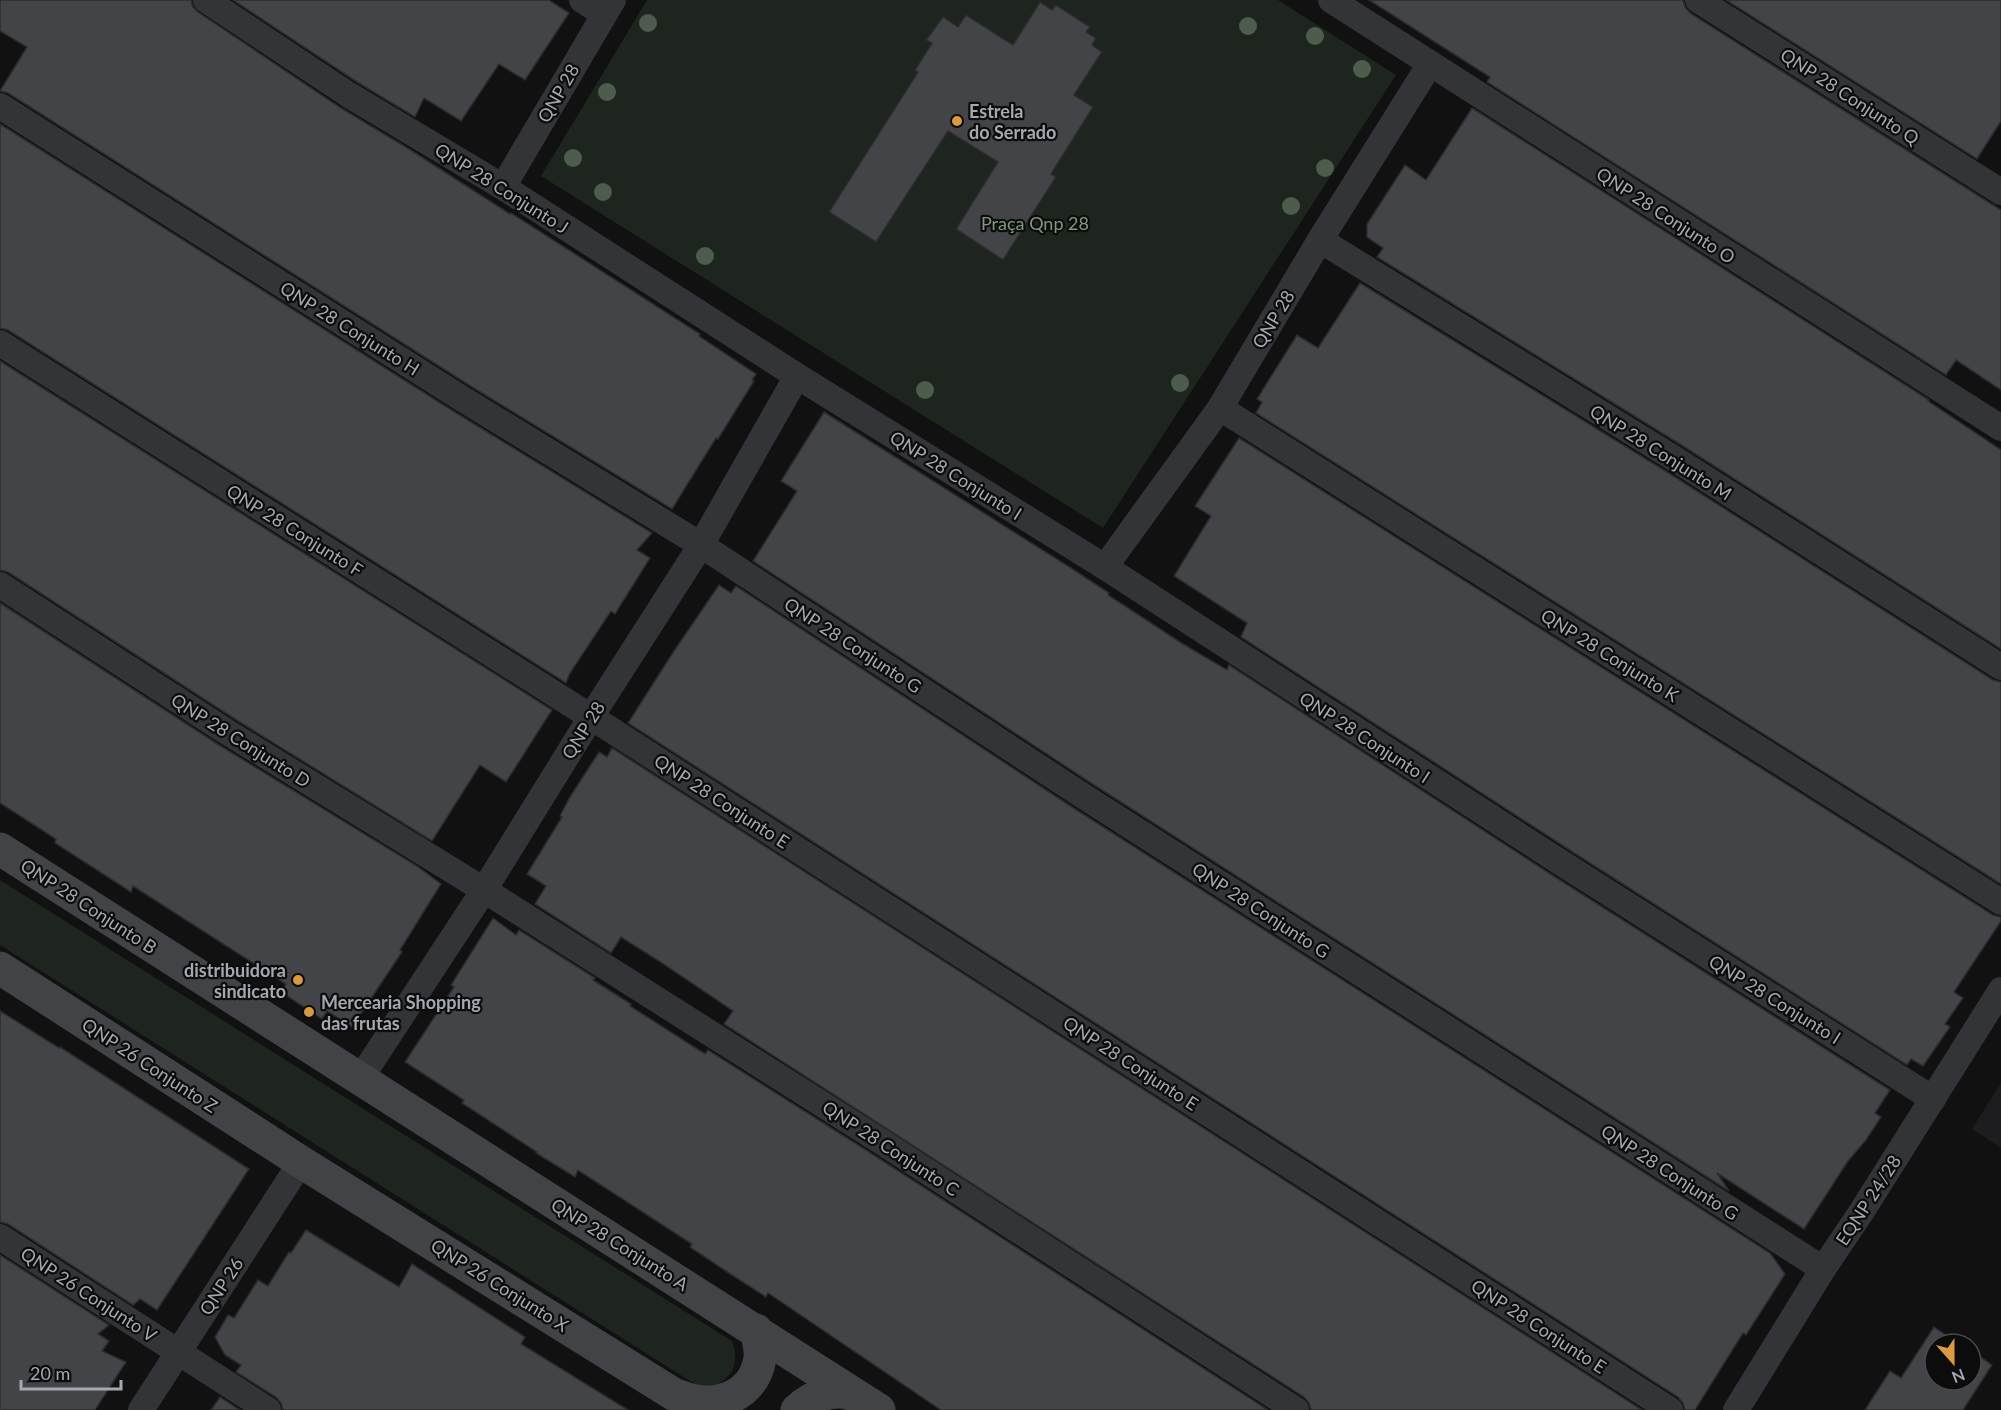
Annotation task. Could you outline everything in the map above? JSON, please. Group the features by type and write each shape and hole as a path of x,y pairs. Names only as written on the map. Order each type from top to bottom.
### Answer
{"street":[{"name":"QNP 28 Conjunto J","path":"206,0 349,95 503,187 797,376"},
{"path":"582,0 608,7"},
{"name":"QNP 28 Conjunto O","path":"1331,0 2001,428"},
{"name":"QNP 28 Conjunto Q","path":"1698,0 2001,192"},
{"name":"QNP 28","path":"503,187 608,7"},
{"name":"QNP 28","path":"1105,567 1220,408 1320,240 1430,64"},
{"name":"QNP 28 Conjunto H","path":"0,106 451,391 701,545"},
{"name":"QNP 28 Conjunto M","path":"1320,240 1675,459 2001,667"},
{"name":"QNP 28 Conjunto F","path":"0,343 591,717"},
{"name":"QNP 28","path":"360,1079 484,890 701,545 797,376"},
{"name":"QNP 28 Conjunto I","path":"797,376 1105,567 1560,862 1933,1099"},
{"name":"QNP 28 Conjunto K","path":"1220,408 2001,902"},
{"name":"QNP 28 Conjunto G","path":"701,545 1080,794 1822,1269"},
{"name":"QNP 28 Conjunto D","path":"0,585 227,732 484,890"},
{"name":"QNP 28 Conjunto E","path":"591,717 1670,1410"},
{"name":"QNP 28 Conjunto B","path":"0,849 360,1079"},
{"name":"QNP 28 Conjunto C","path":"484,890 1296,1410"},
{"name":"QNP 26 Conjunto Z","path":"0,968 301,1162"},
{"name":"EQNP 24/28","path":"1736,1410 1822,1269 1863,1211 2001,990"},
{"name":"QNP 28 Conjunto A","path":"360,1079 873,1406"},
{"name":"QNP 26","path":"141,1410 301,1162"},
{"name":"QNP 26 Conjunto X","path":"301,1162 688,1403 689,1401 717,1403 741,1392 750,1382 758,1364 759,1344 756,1330"},
{"name":"QNP 26 Conjunto V","path":"0,1237 268,1410"},
{"path":"797,1410 806,1401 821,1394 837,1392 853,1395 873,1406"}],"shaded area":[{"path":"2001,1083 2001,1148 1972,1129"}],"green space":[{"name":"Praça Qnp 28","path":"647,0 1278,0 1396,75 1103,528 541,176"},
{"path":"0,880 732,1341 735,1359 730,1373 719,1383 701,1388 0,945"}],"building":[{"path":"0,0 191,0 198,12 341,108 700,334 699,336 756,374 752,380 754,381 672,509 469,385 8,93 0,91 27,47 0,31"},
{"path":"233,0 549,0 569,13 525,80 499,64 461,121 424,98 415,117 357,82"},
{"path":"1369,0 1683,0 1690,13 2001,210 2001,390 1956,360 1946,375 1487,82 1490,77"},
{"path":"1726,0 2001,0 2001,121 1977,159"},
{"path":"1040,2 1052,10 1056,5 1090,27 1086,32 1096,38 1092,45 1102,52 1074,95 1093,107 1051,174 1056,177 1003,260 956,229 998,162 948,131 876,242 829,212 918,72 915,70 932,43 926,40 943,17 958,27 966,15 1013,45"},
{"path":"1472,108 1929,400 2001,450 2001,649 1683,446 1377,257 1383,248 1367,237 1367,224 1405,165 1426,180"},
{"path":"0,124 453,411 652,533 637,550 650,558 615,614 611,611 570,673 566,683 8,330 0,328"},
{"path":"1360,283 1667,472 1993,680 2001,682 2001,884 1256,413 1262,402 1257,399 1297,335 1318,348"},
{"path":"0,361 552,710 506,782 480,765 432,841 235,719 8,572 0,570"},
{"path":"824,412 1071,568 1183,644 1227,670 1229,665 1552,875 1890,1090 1875,1113 1881,1117 1866,1140 1848,1161 1804,1229 1717,1173 1729,1191 1088,781 753,561 797,491 781,481"},
{"path":"1239,438 1993,915 2001,917 2001,921 1954,992 1963,998 1945,1024 1950,1027 1923,1066 1911,1059 1907,1065 1241,637 1247,623 1174,576 1211,516 1195,506"},
{"path":"719,585 731,593 736,586 1072,807 1770,1253 1785,1274 1746,1335 1743,1333 1695,1410 1685,1410 1678,1397 628,723"},
{"path":"0,603 219,745 417,866 441,884 400,950 402,952 352,1027 327,1011 322,1019 281,992 286,984 133,886 131,892 55,843 56,839 0,803"},
{"path":"612,748 1642,1410 1311,1410 1304,1397 724,1024 733,1011 659,961 621,937 611,953 535,904 546,886 527,874 562,817 560,816 570,797 599,752 607,757"},
{"path":"493,918 516,935 519,930 595,978 593,980 631,1004 630,1006 705,1054 708,1050 866,1150 1268,1410 941,1410 768,1293 766,1297 729,1273 690,1247 692,1244 578,1170 575,1177 536,1153 462,1103 464,1100 405,1062 454,987 451,985"},
{"path":"0,1011 249,1169 157,1310 140,1299 133,1305 8,1224 0,1222"},
{"path":"306,1230 399,1287 412,1264 525,1337 521,1344 628,1410 283,1410 276,1397 236,1372 241,1365 225,1355 215,1337 228,1315 234,1318 258,1280 268,1286"},
{"path":"0,1255 109,1325 98,1334 109,1341 102,1351 126,1362 95,1410 0,1410"},
{"path":"1934,1327 1941,1332 1931,1332"},
{"path":"1923,1344 1923,1392 1975,1392 1963,1410 1865,1410 1890,1371 1901,1378"},
{"path":"1983,1359 1992,1365 1983,1379"},
{"path":"220,1397 240,1410 211,1410"}],"place":[{"name":"Estrela do Serrado","path":"957,121"},
{"name":"distribuidora sindicato","path":"298,980"},
{"name":"Mercearia Shopping das frutas","path":"309,1012"}]}
